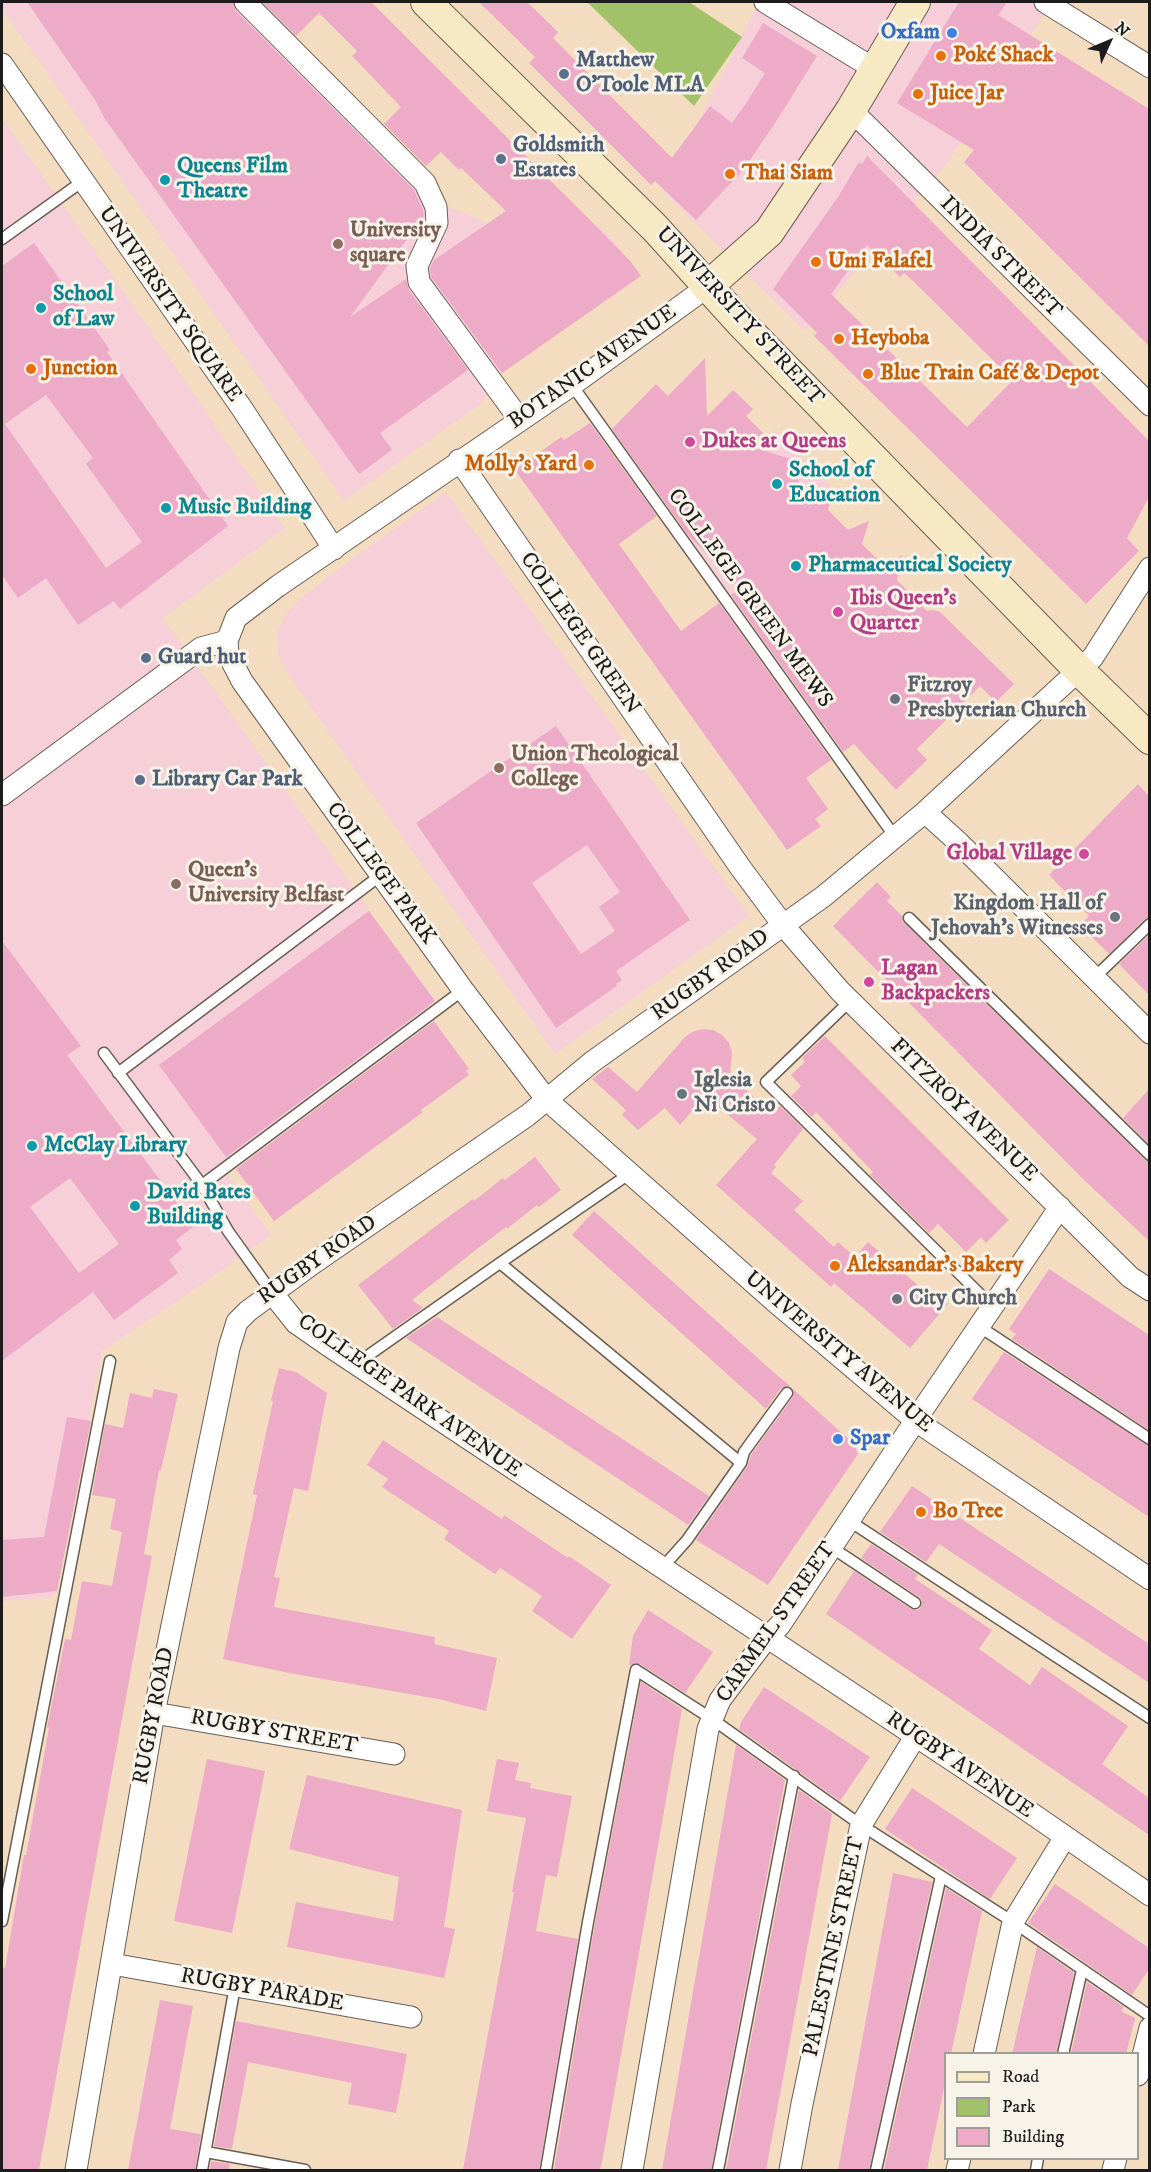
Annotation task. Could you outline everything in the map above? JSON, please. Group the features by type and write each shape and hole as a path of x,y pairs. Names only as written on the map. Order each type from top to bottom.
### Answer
{"street":[{"path":"244,2 425,183 436,207 437,224 417,266 419,282 520,420"},
{"name":"UNIVERSITY STREET","path":"426,2 655,228 707,287 1079,670 1149,739"},
{"path":"765,2 876,70"},
{"name":"BOTANIC AVENUE","path":"227,641 236,618 278,586 459,460 572,385 707,287 769,232 851,110 915,2"},
{"path":"1045,2 1149,67"},
{"name":"UNIVERSITY SQUARE","path":"2,64 247,417 334,549"},
{"name":"INDIA STREET","path":"851,110 1149,405"},
{"name":"COLLEGE GREEN","path":"459,460 740,867 783,925"},
{"name":"RUGBY ROAD","path":"76,2170 154,1713 229,1348 237,1322 248,1311 312,1264 547,1100 592,1062 824,896 925,812 1093,657 1149,568"},
{"path":"2,795 201,648 227,641"},
{"name":"COLLEGE PARK","path":"227,641 228,654 236,672 463,990 547,1100"},
{"path":"925,812 958,842 1149,1033"},
{"name":"FITZROY AVENUE","path":"783,925 850,1001 1130,1276 1149,1290"},
{"name":"UNIVERSITY AVENUE","path":"547,1100 629,1174 916,1421 1149,1579"},
{"name":"CARMEL STREET","path":"632,2170 708,1729 720,1700 766,1639 780,1625 848,1520 1060,1207"},
{"name":"COLLEGE PARK AVENUE","path":"273,1294 296,1323 766,1639"},
{"name":"RUGBY AVENUE","path":"766,1639 819,1671 1149,1895"},
{"name":"RUGBY STREET","path":"154,1713 394,1754"},
{"name":"PALESTINE STREET","path":"790,2170 861,1825 915,1737"},
{"path":"984,2052 1013,1922 1065,1837"},
{"name":"RUGBY PARADE","path":"112,1964 411,2017"},
{"path":"1139,2067 1149,2028"}],"lane":[{"path":"2,239 83,181"},
{"name":"COLLEGE GREEN MEWS","path":"572,385 895,837"},
{"path":"118,1072 381,875"},
{"path":"909,918 1149,1155"},
{"path":"1094,978 1149,924"},
{"path":"202,1185 463,990"},
{"path":"850,1001 766,1082 993,1306"},
{"name":"COLLEGE PARK AVENUE","path":"104,1053 202,1185 228,1231 273,1294"},
{"path":"356,1364 629,1174"},
{"path":"500,1263 741,1462"},
{"path":"980,1327 1149,1439"},
{"path":"2,1921 110,1361"},
{"path":"661,1569 687,1540 741,1462 744,1452 788,1393"},
{"path":"848,1520 1149,1719"},
{"path":"831,1547 915,1603"},
{"path":"546,2170 588,1922 636,1670 712,1719 861,1825 1013,1922 1149,2016"},
{"path":"718,2170 794,1776"},
{"path":"876,2170 941,1876"},
{"path":"1063,2052 1082,1970"},
{"path":"202,2170 236,1986"},
{"path":"206,2152 305,2170"}],"shaded area":[{"name":"University square","path":"2,2 231,2 435,201 483,221 537,269 600,226 631,262 502,373 482,403 344,501 2,8"},
{"path":"759,2 1052,2 947,163 805,331 663,191"},
{"name":"Queen's University Belfast","path":"2,118 285,528 163,618 369,911 439,1006 226,1172 271,1235 102,1351 55,1597 2,1601"},
{"path":"775,430 839,495 735,599 678,533"},
{"name":"Union Theological College","path":"446,492 749,916 555,1054 288,674 278,654 277,634 285,615 301,598"}],"green space":[{"path":"587,2 689,2 742,37 694,106"}],"building":[{"name":"University square","path":"27,2 233,2 236,11 414,190 424,216 350,317 406,279 409,290 468,370 380,433 392,450 359,474 105,119 95,100"},
{"path":"262,2 371,2 593,223 631,262 641,276 502,373 431,277 430,268 434,260 506,211 441,152 426,166 384,124 401,107 352,56 357,51 319,13 296,36"},
{"path":"479,2 527,2 558,32 553,38 672,158 710,106 732,123 747,102 765,73 742,58 763,23 817,56 744,169 696,220 655,181 651,185 529,63 535,57"},
{"path":"959,2 1007,2 998,15 1149,109 1149,346 964,162 974,150 897,103"},
{"path":"867,156 1149,441 1149,497 1127,538 1139,551 1086,604 814,336 817,333 773,289 838,197 859,162 862,164","holes":["867,245 900,277 904,273 913,281 1013,380 967,427 831,294"]},
{"path":"34,243 110,350 107,352 228,526 120,609 114,601 78,625 46,578 18,598 2,575 2,266","holes":["46,395 93,458 86,464 142,542 106,568 5,424"]},
{"path":"705,358 707,416 733,390 753,409 746,416 763,433 749,446 797,461 794,476 814,496 832,491 828,510 848,530 869,521 862,544 883,565 902,555 897,580 927,611 940,612 1014,684 996,702 980,686 917,749 927,760 896,790 854,744 843,752 731,595 741,588 688,535 612,429 656,384 668,396"},
{"path":"590,423 657,516 619,544 681,631 719,603 831,760 806,778 828,809 815,819 821,826 787,850 515,470 561,437 564,440"},
{"path":"556,726 690,920 616,971 622,980 616,984 617,986 556,1028 416,823","holes":["587,845 620,892 599,907 615,931 581,954 532,883"]},
{"path":"1138,784 1149,796 1149,917 1109,954 1080,925 1089,916 1049,875"},
{"path":"877,882 891,897 887,901 902,916 904,923 1149,1162 1149,1241 1083,1179 833,926"},
{"path":"369,911 435,1001 226,1157 159,1065"},
{"path":"1149,935 1149,995 1119,964"},
{"path":"2,941 81,1046 67,1055 194,1226 176,1240 182,1249 169,1260 178,1273 114,1320 93,1292 2,1361","holes":["70,1178 119,1244 79,1273 30,1207"]},
{"path":"434,1021 469,1069 466,1071 469,1075 421,1110 423,1112 274,1221 236,1169"},
{"path":"703,1029 713,1030 729,1043 732,1053 730,1076 773,1113 780,1106 803,1129 774,1165 776,1167 771,1173 803,1201 794,1210 834,1247 838,1242 855,1257 868,1242 928,1294 931,1290 948,1304 910,1348 834,1283 831,1287 716,1185 757,1139 705,1096 680,1125 665,1108 638,1130 622,1115 626,1110 592,1079 608,1067 637,1092 685,1037"},
{"path":"825,1036 1009,1220 986,1243 981,1237 966,1252 938,1224 929,1233 870,1175 873,1172 816,1112 812,1117 791,1096 801,1086 791,1075 805,1062 802,1058"},
{"path":"1149,1089 1149,1144 1123,1118"},
{"path":"535,1157 561,1190 508,1228 506,1227 412,1300 423,1308 393,1329 358,1285 473,1199 474,1201"},
{"path":"594,1211 790,1386 781,1388 766,1409 572,1235"},
{"path":"1049,1269 1149,1335 1149,1430 1012,1339 1016,1334 1009,1329"},
{"path":"437,1317 709,1496 688,1525 406,1338"},
{"path":"1004,1352 1149,1446 1149,1517 972,1399"},
{"path":"279,1368 296,1372 327,1393 308,1491 294,1488 274,1577 280,1578 274,1607 435,1637 434,1644 497,1658 486,1711 438,1699 223,1659 257,1495 253,1494"},
{"path":"154,1389 178,1394 161,1470 159,1470 144,1554 152,1556 39,2170 2,2170 2,1967 5,1968 65,1639 71,1640 82,1581 112,1586 122,1532 110,1529 116,1499 92,1495 105,1424 123,1428 130,1393 152,1398"},
{"path":"793,1389 854,1444 858,1454 768,1585 696,1540 747,1467 751,1455 793,1397"},
{"path":"67,1417 91,1421 57,1591 2,1597 2,1540 44,1537"},
{"path":"383,1440 502,1519 504,1515 611,1585 572,1639 532,1611 542,1596 500,1568 495,1574 474,1560 444,1539 449,1531 382,1487 388,1479 367,1465"},
{"path":"912,1486 1149,1644 1149,1683 939,1544 926,1562 880,1532"},
{"path":"871,1544 918,1575 915,1579 992,1630 979,1649 1030,1685 1042,1667 1128,1726 1102,1764 1149,1798 1149,1835 826,1614 854,1571 911,1609 918,1610 921,1607 922,1600 919,1597 861,1558"},
{"path":"648,1610 713,1652 685,1693 640,1664 629,1665 633,1636"},
{"path":"641,1682 682,1709 603,2157 600,2170 554,2170 595,1923"},
{"path":"764,1687 870,1757 840,1801 739,1729 741,1722"},
{"path":"736,1745 785,1780 711,2170 662,2170"},
{"path":"207,1759 265,1771 232,1933 174,1921"},
{"path":"497,1759 519,1763 515,1780 531,1783 530,1788 572,1796 557,1877 546,1875 536,1931 578,1939 539,2170 463,2170 526,1818 487,1811"},
{"path":"307,1775 462,1810 444,1927 455,1929 444,1978 287,1947 296,1902 393,1921 399,1877 289,1849"},
{"path":"912,1788 1017,1858 990,1899 885,1829"},
{"path":"799,1790 832,1814 766,2170 726,2170"},
{"path":"893,1873 932,1882 869,2170 838,2170"},
{"path":"1055,1884 1149,1948 1149,1969 1132,1995 1028,1923"},
{"path":"946,1888 982,1911 951,2052 944,2052 944,2088 927,2170 884,2170"},
{"path":"1037,1947 1074,1973 1056,2052 1012,2052"},
{"path":"1087,1982 1124,2007 1121,2011 1135,2018 1126,2052 1071,2052"},
{"path":"160,2000 193,2006 170,2129 201,2134 195,2170 128,2170"},
{"path":"236,2021 407,2054 396,2113 348,2104 352,2083 248,2062 232,2149 214,2146"},
{"path":"211,2161 230,2164 229,2170 210,2170"}],"place":[{"name":"Oxfam","path":"952,33"},
{"name":"Poké Shack","path":"941,56"},
{"name":"Matthew O'Toole MLA","path":"564,74"},
{"name":"Juice Jar","path":"918,94"},
{"name":"Goldsmith Estates","path":"501,159"},
{"name":"Thai Siam","path":"730,174"},
{"name":"Queens Film Theatre","path":"165,180"},
{"name":"University square","path":"338,244"},
{"name":"Umi Falafel","path":"816,262"},
{"name":"School of Law","path":"41,308"},
{"name":"Heyboba","path":"839,339"},
{"name":"Junction","path":"31,369"},
{"name":"Blue Train Café & Depot","path":"868,374"},
{"name":"Dukes at Queens","path":"690,442"},
{"name":"Molly's Yard","path":"589,465"},
{"name":"School of Education","path":"777,484"},
{"name":"Music Building","path":"166,508"},
{"name":"Pharmaceutical Society","path":"796,566"},
{"name":"Ibis Queen's Quarter","path":"838,612"},
{"name":"Guard hut","path":"146,658"},
{"name":"Fitzroy Presbyterian Church","path":"895,699"},
{"name":"Union Theological College","path":"499,768"},
{"name":"Library Car Park","path":"140,780"},
{"name":"Global Village","path":"1084,854"},
{"name":"Queen's University Belfast","path":"176,884"},
{"name":"Kingdom Hall of Jehovah's Witnesses","path":"1115,917"},
{"name":"Lagan Backpackers","path":"869,982"},
{"name":"Iglesia Ni Cristo","path":"682,1094"},
{"name":"McClay Library","path":"32,1146"},
{"name":"David Bates Building","path":"135,1206"},
{"name":"Aleksandar's Bakery","path":"835,1266"},
{"name":"City Church","path":"897,1299"},
{"name":"Spar","path":"838,1439"},
{"name":"Bo Tree","path":"921,1512"}]}
